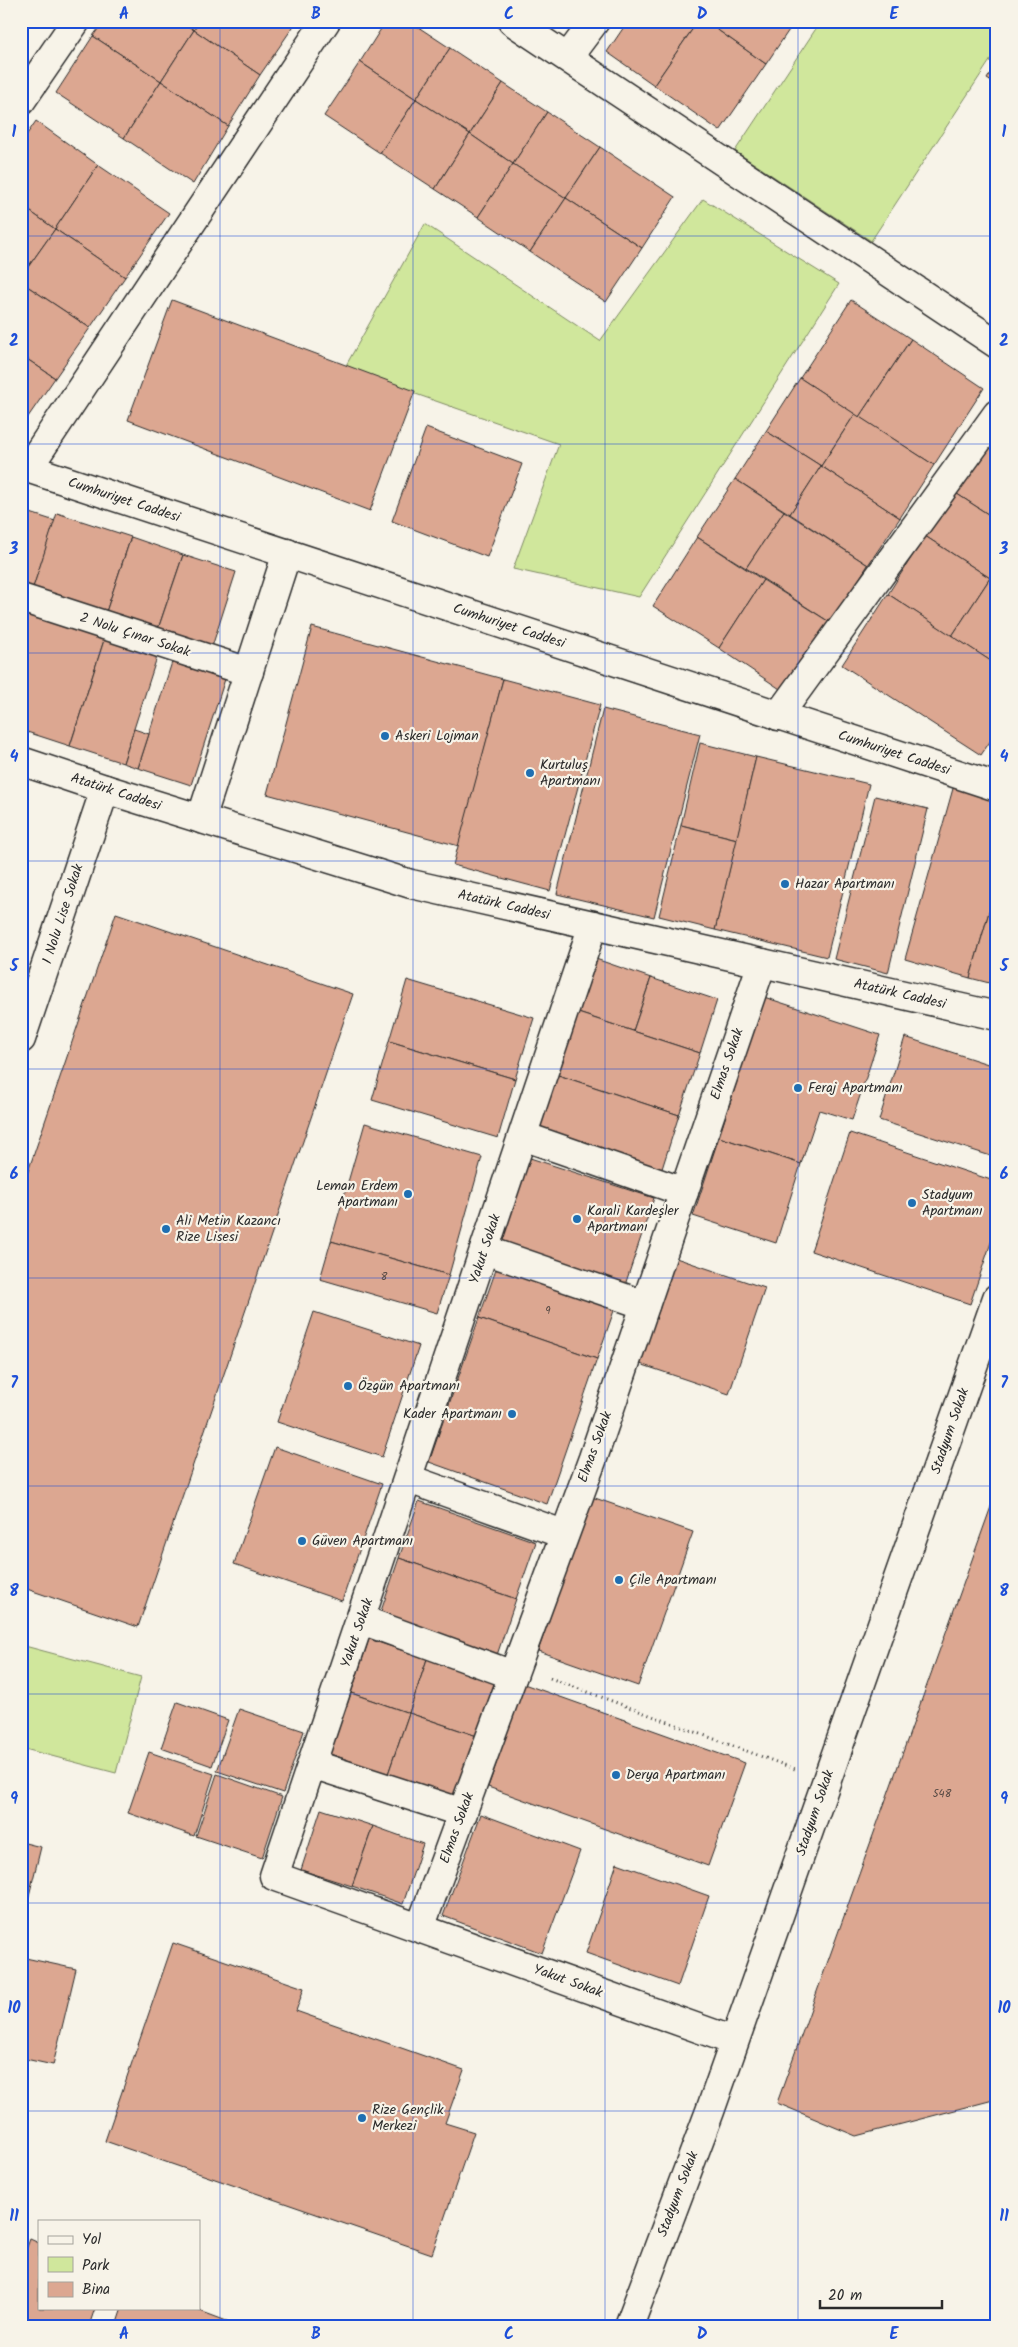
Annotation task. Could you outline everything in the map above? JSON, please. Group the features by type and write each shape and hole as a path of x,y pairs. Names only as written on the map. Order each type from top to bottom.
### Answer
{"street":[{"path":"21,101 76,21"},
{"path":"25,467 326,21"},
{"path":"512,21 997,344"},
{"path":"568,57 594,21"},
{"path":"778,716 997,414"},
{"name":"Cumhuriyet Caddesi","path":"25,467 997,787"},
{"path":"201,819 287,553"},
{"name":"2 Nolu Çınar Sokak","path":"21,598 249,672"},
{"name":"Atatürk Caddesi","path":"21,761 104,789 411,884 997,1016"},
{"name":"1 Nolu Lise Sokak","path":"21,1039 104,789"},
{"name":"Yakut Sokak","path":"594,925 362,1620 274,1876 734,2041"},
{"name":"Elmas Sokak","path":"420,1928 592,1458 762,963"},
{"path":"523,1136 684,1192"},
{"path":"485,1250 645,1305"},
{"name":"Stadyum Sokak","path":"629,2326 734,2041 997,1298"},
{"path":"409,1479 564,1534"},
{"path":"362,1620 515,1670"},
{"path":"312,1764 463,1812"}],"path":[{"path":"515,1670 826,1781"}],"green space":[{"path":"821,21 997,21 997,50 871,241 735,151"},
{"path":"703,199 839,284 639,597 513,569 559,444 344,369 425,224 600,341"},
{"path":"21,1645 141,1677 116,1773 21,1748"}],"building":[{"path":"104,21 181,21 194,30 161,81 93,36"},
{"path":"181,21 200,21 194,30"},
{"path":"200,21 291,21 295,24 260,75 194,30"},
{"path":"386,21 409,21 450,48 416,99 360,62"},
{"path":"628,21 698,21 654,85 607,52"},
{"path":"698,21 705,21 766,64 720,131 654,85"},
{"path":"705,21 795,21 766,64"},
{"path":"194,30 260,75 228,126 161,81"},
{"path":"93,36 161,81 124,138 56,93"},
{"path":"450,48 503,83 470,134 416,99"},
{"path":"360,62 416,99 380,153 324,116"},
{"path":"997,63 997,85 987,79"},
{"path":"161,81 228,126 193,184 124,138"},
{"path":"503,83 547,112 513,164 470,134"},
{"path":"416,99 470,134 435,189 380,153"},
{"path":"547,112 600,147 566,198 513,164"},
{"path":"36,121 98,165 55,229 21,205 21,143"},
{"path":"470,134 513,164 478,217 435,189"},
{"path":"600,147 675,197 642,248 566,198"},
{"path":"513,164 566,198 530,252 478,217"},
{"path":"98,165 169,213 125,277 55,229"},
{"path":"566,198 642,248 606,302 530,252"},
{"path":"21,205 55,229 21,277"},
{"path":"55,229 125,277 90,328 21,282 21,277"},
{"path":"21,282 90,328 55,378 21,355"},
{"path":"172,300 415,391 370,511 128,420"},
{"path":"851,300 911,339 859,417 800,378"},
{"path":"911,339 984,388 934,465 859,417"},
{"path":"21,355 55,378 21,427"},
{"path":"800,378 855,414 821,466 766,431"},
{"path":"855,414 934,465 900,518 821,466"},
{"path":"997,426 997,520 954,492"},
{"path":"426,428 522,464 487,557 392,521"},
{"path":"766,431 821,466 790,514 735,479"},
{"path":"821,466 900,518 868,565 790,514"},
{"path":"735,479 784,511 746,568 697,537"},
{"path":"954,492 997,520 997,567 990,578 925,536"},
{"path":"21,510 55,521 31,594 21,591"},
{"path":"784,511 868,565 831,623 746,568"},
{"path":"57,513 131,537 104,618 31,594"},
{"path":"925,536 990,578 952,636 888,594"},
{"path":"131,537 183,555 156,635 104,618"},
{"path":"697,537 763,580 719,648 653,606"},
{"path":"183,555 236,572 210,653 156,635"},
{"path":"997,567 997,583 990,578"},
{"path":"990,578 997,583 997,665 952,636"},
{"path":"763,580 831,623 786,693 719,648"},
{"path":"888,594 997,665 997,731 981,755 842,665"},
{"path":"21,609 105,637 70,746 21,730"},
{"name":"Askeri Lojman","path":"312,627 503,679 459,846 267,794"},
{"path":"105,637 158,654 123,763 70,746"},
{"path":"173,659 226,676 191,785 138,768"},
{"name":"Kurtuluş Apartmanı","path":"503,679 600,705 550,891 453,865"},
{"name":"Kurtuluş Apartmanı","path":"603,709 700,734 654,917 557,894"},
{"path":"134,729 149,734 138,768 123,763"},
{"path":"700,743 756,757 737,839 681,825"},
{"name":"Hazar Apartmanı","path":"756,757 869,784 827,957 715,930"},
{"path":"954,785 997,798 997,884 970,978 905,959"},
{"path":"875,796 928,809 888,973 834,959"},
{"path":"681,825 737,839 715,930 659,916"},
{"path":"997,884 997,985 970,978"},
{"name":"Ali Metin Kazancı Rize Lisesi","path":"116,913 353,994 138,1627 21,1587 21,1192"},
{"path":"590,957 651,978 633,1031 572,1011"},
{"path":"651,978 717,1000 700,1053 633,1031"},
{"path":"407,980 534,1018 515,1079 389,1041"},
{"name":"Feraj Apartmanı","path":"764,997 880,1035 852,1120 819,1110 801,1164 719,1137"},
{"path":"572,1011 700,1053 679,1115 552,1073"},
{"path":"905,1037 997,1067 997,1158 879,1120"},
{"path":"389,1041 515,1079 498,1138 372,1100"},
{"path":"552,1073 679,1115 660,1175 532,1132"},
{"name":"Leman Erdem Apartmanı","path":"365,1123 482,1157 449,1275 331,1241"},
{"name":"Stadyum Apartmanı","path":"850,1133 997,1182 997,1225 970,1304 811,1251"},
{"path":"719,1137 801,1164 776,1243 693,1216"},
{"name":"Karali Kardeşler Apartmanı","path":"527,1157 654,1198 624,1288 497,1247"},
{"path":"331,1241 449,1275 437,1313 320,1279"},
{"path":"676,1258 765,1288 729,1394 640,1364"},
{"path":"498,1264 616,1305 597,1359 479,1318"},
{"name":"Özgün Apartmanı","path":"314,1312 419,1346 382,1457 277,1422"},
{"name":"Kader Apartmanı","path":"479,1318 597,1359 547,1504 429,1462"},
{"name":"Güven Apartmanı","path":"275,1447 382,1484 342,1601 234,1564"},
{"path":"997,1490 997,2099 856,2136 777,2103"},
{"name":"Çile Apartmanı","path":"592,1497 693,1532 638,1686 538,1651"},
{"path":"419,1501 536,1542 516,1599 399,1558"},
{"path":"399,1558 516,1599 497,1655 380,1614"},
{"path":"369,1639 427,1659 409,1713 351,1693"},
{"path":"427,1659 496,1682 477,1736 409,1713"},
{"name":"Derya Apartmanı","path":"524,1684 745,1763 708,1866 488,1787"},
{"path":"351,1693 409,1713 388,1774 330,1754"},
{"path":"177,1702 228,1720 212,1766 161,1748"},
{"path":"239,1709 304,1731 283,1793 217,1771"},
{"path":"409,1713 477,1736 457,1797 388,1774"},
{"path":"149,1752 214,1774 194,1836 128,1813"},
{"path":"217,1774 282,1797 262,1858 196,1836"},
{"path":"321,1809 373,1826 352,1886 301,1870"},
{"path":"481,1814 580,1851 542,1953 443,1916"},
{"path":"373,1826 423,1844 403,1904 352,1886"},
{"path":"21,1842 41,1847 25,1912 21,1911"},
{"path":"617,1863 709,1896 678,1986 586,1953"},
{"path":"173,1943 304,1988 296,2011 464,2070 445,2123 474,2132 432,2254 105,2141"},
{"path":"21,1957 76,1969 53,2065 21,2058"},
{"path":"30,2239 38,2243 38,2310 94,2310 89,2326 21,2326 21,2263"},
{"path":"121,2310 197,2310 240,2326 116,2326"}],"place":[{"name":"Askeri Lojman","path":"385,736"},
{"name":"Kurtuluş Apartmanı","path":"530,773"},
{"name":"Hazar Apartmanı","path":"785,884"},
{"name":"Feraj Apartmanı","path":"798,1088"},
{"name":"Leman Erdem Apartmanı","path":"408,1194"},
{"name":"Stadyum Apartmanı","path":"912,1203"},
{"name":"Karali Kardeşler Apartmanı","path":"577,1219"},
{"name":"Ali Metin Kazancı Rize Lisesi","path":"166,1229"},
{"name":"Özgün Apartmanı","path":"348,1386"},
{"name":"Kader Apartmanı","path":"512,1414"},
{"name":"Güven Apartmanı","path":"302,1541"},
{"name":"Çile Apartmanı","path":"619,1580"},
{"name":"Derya Apartmanı","path":"616,1775"},
{"name":"Rize Gençlik Merkezi","path":"362,2118"}]}
